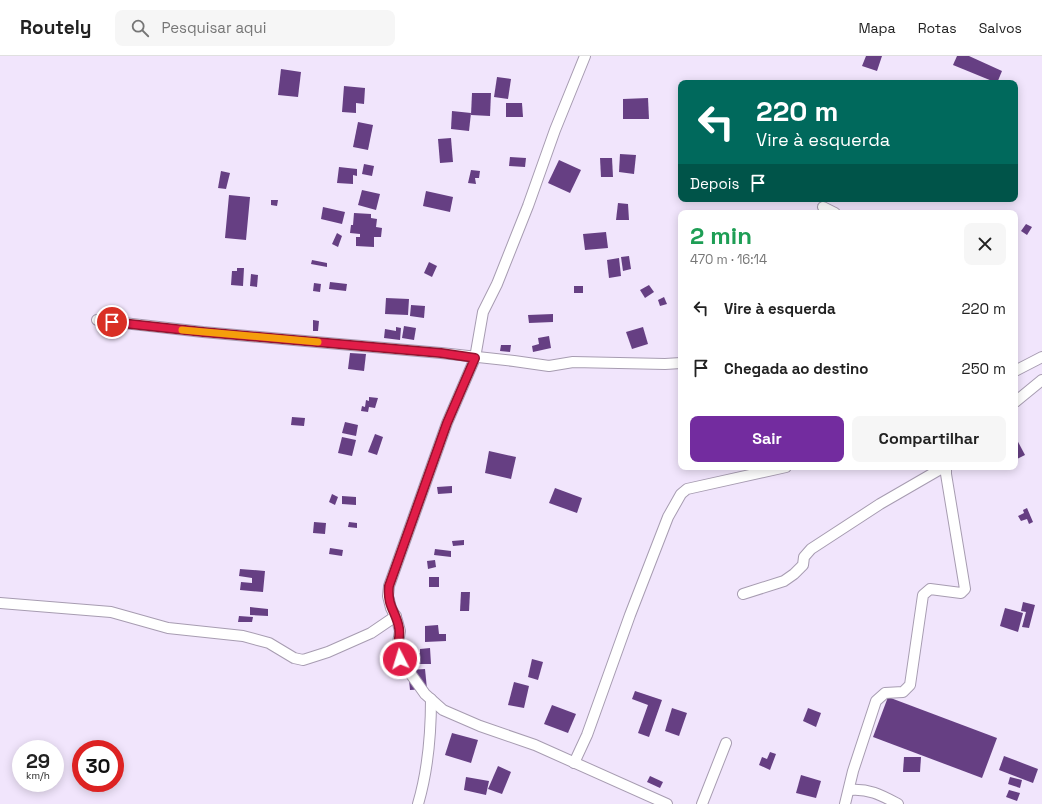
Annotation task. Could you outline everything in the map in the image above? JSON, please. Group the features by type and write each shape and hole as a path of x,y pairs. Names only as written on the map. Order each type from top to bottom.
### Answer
{"street":[{"path":"585,56 555,130 517,234 497,284 483,312 475,358 447,423 389,586 388,596 400,631 397,649 400,659 425,694 443,710 480,726 535,745 667,804"},
{"path":"823,207 829,210"},
{"path":"97,320 203,332 441,353 549,366 573,362 678,363"},
{"path":"1018,369 1042,357"},
{"path":"1018,400 1042,380"},
{"path":"574,763 587,735 668,517 681,494 687,489 772,470"},
{"path":"743,594 771,586 789,577 803,565 804,557 811,549 880,504 940,470"},
{"path":"845,804 853,771 876,701 885,693 903,692 910,685 923,595 930,589 961,593 965,589 945,470"},
{"path":"0,604 111,612 168,628 243,636 270,643 294,658 303,660 328,652 371,633 396,616"},
{"path":"418,804 428,760 431,730 431,700"},
{"path":"702,804 726,743"},
{"path":"849,790 859,789 879,793 898,804"}],"building":[{"path":"866,56 882,56 877,71 862,66"},
{"path":"957,56 969,56 1002,71 998,80 990,80 953,65"},
{"path":"281,69 301,72 298,97 278,95"},
{"path":"497,77 511,79 508,99 494,97"},
{"path":"344,86 365,88 364,104 356,103 356,113 342,112"},
{"path":"472,93 491,93 490,116 471,115"},
{"path":"648,98 649,119 623,119 623,99"},
{"path":"506,103 522,103 523,117 506,117"},
{"path":"452,111 471,113 469,131 451,129"},
{"path":"358,122 373,125 368,150 353,147"},
{"path":"451,138 453,162 440,163 438,139"},
{"path":"620,154 636,155 634,174 619,172"},
{"path":"510,157 526,158 525,167 509,166"},
{"path":"600,158 612,158 613,177 601,177"},
{"path":"559,160 581,170 570,193 548,183"},
{"path":"364,164 374,166 372,176 362,174"},
{"path":"339,167 357,169 357,176 353,175 353,184 337,183"},
{"path":"471,170 480,171 479,178 475,178 476,184 468,183"},
{"path":"221,171 230,173 226,189 218,188"},
{"path":"362,190 380,194 376,210 358,205"},
{"path":"426,191 453,197 450,212 423,206"},
{"path":"229,195 250,197 246,240 225,238"},
{"path":"271,200 278,200 277,206 271,205"},
{"path":"618,203 628,204 629,220 616,220"},
{"path":"323,207 345,212 342,224 321,219"},
{"path":"354,213 371,214 371,218 377,219 376,227 382,228 381,237 374,237 374,247 356,246 356,237 360,237 360,234 350,233 351,225 353,225"},
{"path":"1026,224 1032,227 1027,235 1021,231"},
{"path":"606,232 608,248 585,250 583,234"},
{"path":"337,233 342,236 338,247 332,244"},
{"path":"629,256 631,269 623,271 621,257"},
{"path":"619,258 621,276 609,278 607,260"},
{"path":"312,260 327,263 327,267 311,264"},
{"path":"429,262 437,266 432,277 424,273"},
{"path":"237,268 244,268 243,286 231,285 232,271 237,271"},
{"path":"251,274 258,275 257,287 250,286"},
{"path":"330,282 347,284 346,291 329,289"},
{"path":"314,283 321,284 320,292 313,291"},
{"path":"649,285 654,292 645,298 640,290"},
{"path":"574,286 583,286 583,293 574,293"},
{"path":"664,297 667,304 660,306 658,300"},
{"path":"386,298 409,299 408,315 385,314"},
{"path":"411,305 425,306 424,318 410,316"},
{"path":"553,314 553,322 529,323 528,315"},
{"path":"313,320 319,321 318,331 313,331"},
{"path":"404,326 416,328 414,340 402,338"},
{"path":"396,327 401,328 400,340 384,338 385,329 396,331"},
{"path":"643,327 648,344 632,349 626,332"},
{"path":"549,336 551,348 533,352 532,346 539,344 538,338"},
{"path":"501,345 511,345 510,352 500,351"},
{"path":"350,353 366,354 364,371 348,369"},
{"path":"369,397 378,398 375,408 369,407 368,412 361,411 362,406 365,407 366,400 369,401"},
{"path":"292,417 305,418 304,426 291,425"},
{"path":"345,422 358,425 356,436 342,433"},
{"path":"375,434 383,437 377,455 368,452"},
{"path":"342,437 356,440 352,456 338,453"},
{"path":"1018,442 1025,455 1018,458"},
{"path":"489,451 516,457 511,479 485,473"},
{"path":"452,486 452,493 438,494 437,487"},
{"path":"555,488 582,498 577,513 549,503"},
{"path":"332,494 338,497 335,505 329,502"},
{"path":"342,496 356,497 356,505 342,504"},
{"path":"1027,508 1033,522 1029,524 1027,519 1021,521 1018,516 1024,513 1023,510"},
{"path":"314,522 326,523 325,534 313,533"},
{"path":"349,522 357,523 357,528 348,527"},
{"path":"464,540 464,545 453,546 452,541"},
{"path":"330,548 343,550 342,556 329,554"},
{"path":"435,549 451,551 451,557 434,555"},
{"path":"435,560 436,567 428,569 427,561"},
{"path":"240,569 265,571 263,592 240,590 241,582 252,583 252,578 239,576"},
{"path":"429,577 439,577 439,587 429,587"},
{"path":"461,592 470,592 469,611 460,611"},
{"path":"1023,602 1035,605 1029,628 1022,627 1026,612 1021,611"},
{"path":"250,607 268,609 268,616 250,615"},
{"path":"1005,608 1023,613 1018,632 1000,626"},
{"path":"239,616 253,617 252,622 238,622"},
{"path":"438,625 439,634 446,634 446,641 425,642 425,626"},
{"path":"430,648 431,664 415,664 415,653 420,653 420,649"},
{"path":"532,659 543,662 538,680 528,677"},
{"path":"425,669 427,689 410,690 408,670"},
{"path":"514,682 529,686 524,708 508,705"},
{"path":"635,691 662,700 649,737 638,733 648,705 632,699"},
{"path":"888,697 997,738 982,778 873,737"},
{"path":"552,705 576,714 568,733 544,724"},
{"path":"672,708 687,713 679,736 665,731"},
{"path":"808,708 821,713 816,727 803,721"},
{"path":"452,733 478,740 471,763 445,755"},
{"path":"770,752 776,754 770,770 759,765 762,757 767,759"},
{"path":"1004,756 1038,769 1033,783 999,770"},
{"path":"904,757 921,757 920,772 903,772"},
{"path":"498,766 511,772 502,794 488,789"},
{"path":"801,775 821,781 816,798 796,793"},
{"path":"650,776 663,782 660,788 647,782"},
{"path":"466,777 489,781 486,795 464,790"},
{"path":"1010,777 1022,780 1020,788 1008,784"},
{"path":"1009,790 1020,793 1017,801 1006,797"}],"slow traffic":[{"path":"182,330 318,342"}],"route":[{"path":"112,322 203,332 441,353 475,358 447,423 396,570 389,586 388,596 400,631 397,649 400,659"}]}
